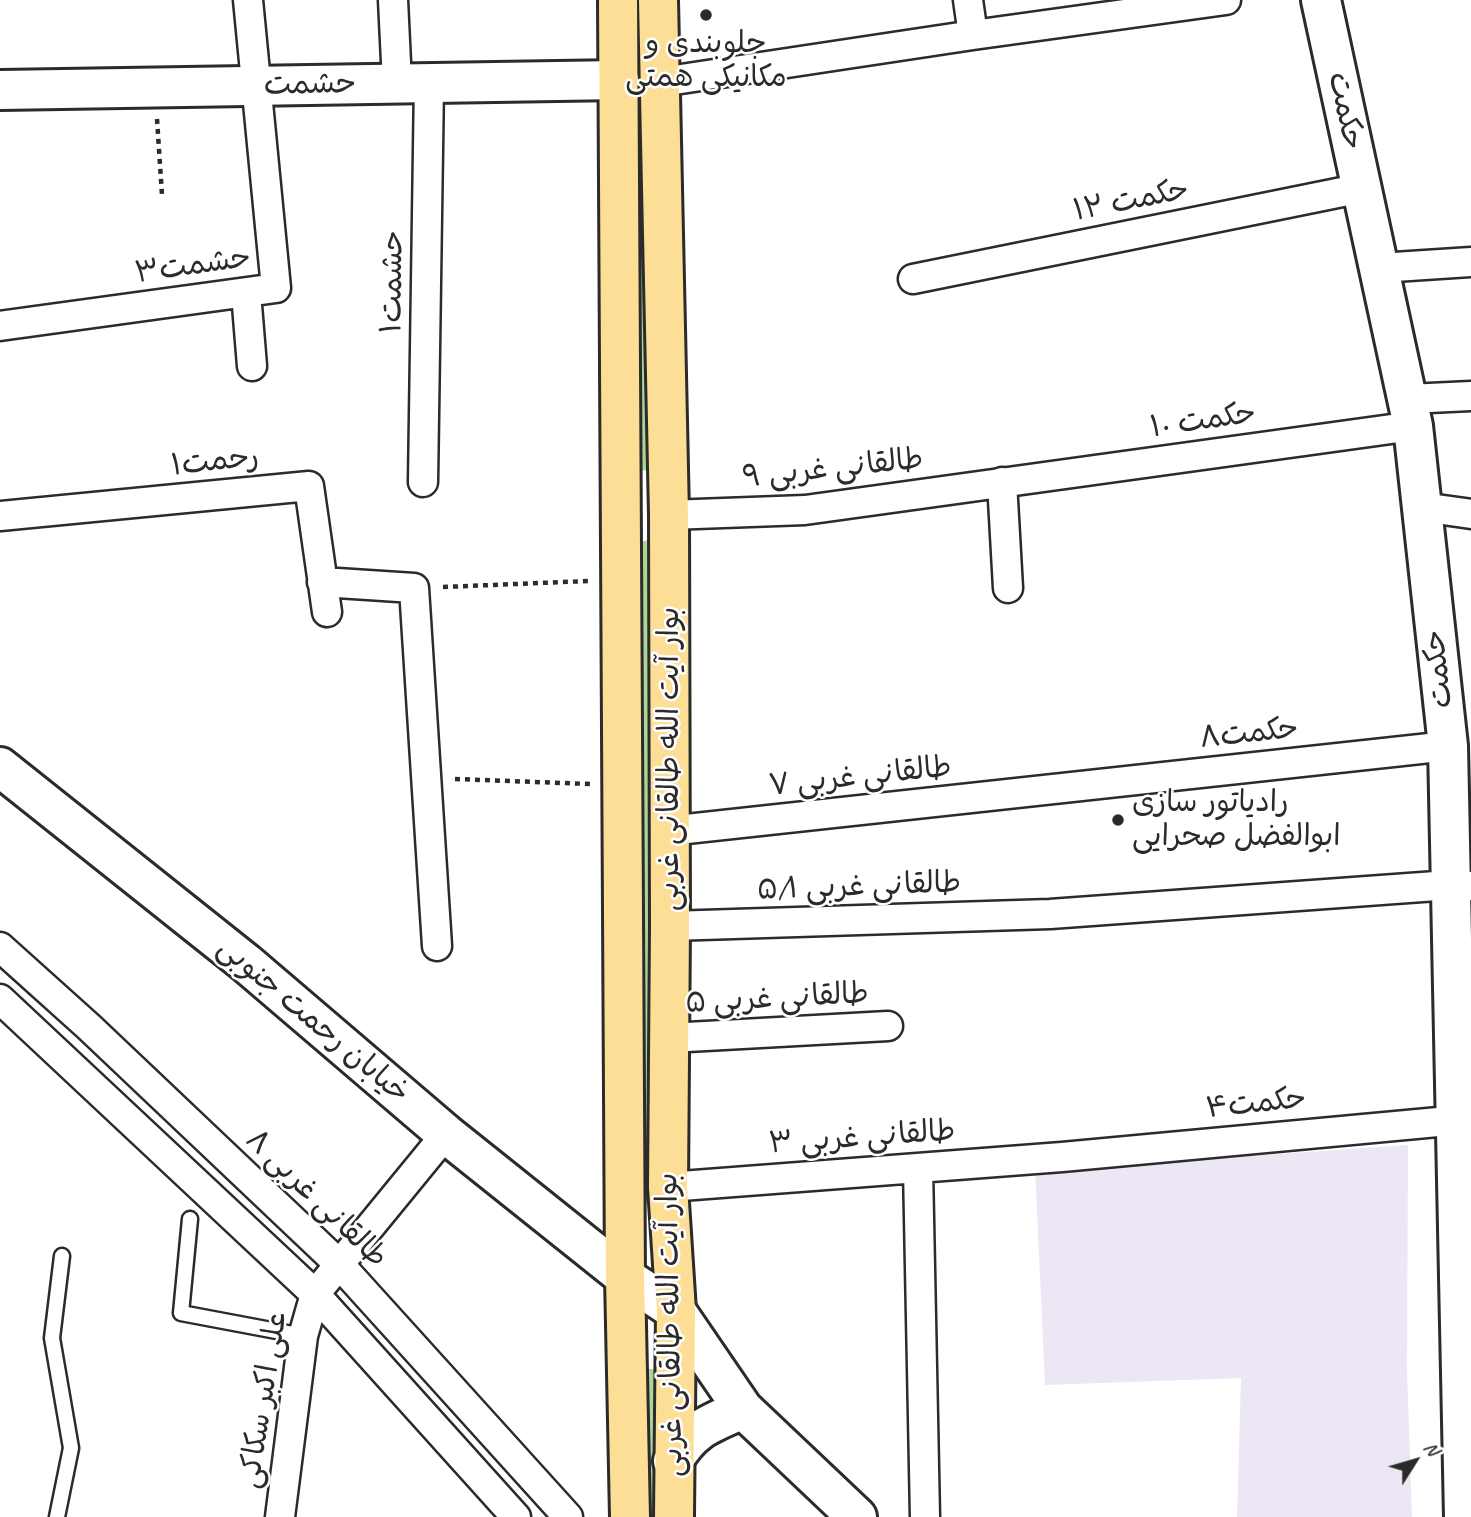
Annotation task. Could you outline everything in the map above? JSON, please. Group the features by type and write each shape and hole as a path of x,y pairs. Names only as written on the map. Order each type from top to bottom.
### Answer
{"main road":[{"name":"بوار آیت الله طالقانی غربی","path":"618,0 625,1277 630,1517"},
{"name":"بوار آیت الله طالقانی غربی","path":"658,0 669,515 668,1186 676,1311 674,1517"},
{"path":"621,523 669,515"}],"street":[{"path":"248,0 255,85"},
{"name":"حشمت۱","path":"393,0 413,83 423,481"},
{"path":"968,0 973,35"},
{"path":"661,82 1226,0"},
{"name":"حکمت","path":"1321,0 1410,412 1448,746 1461,886 1464,1517"},
{"name":"حشمت","path":"0,90 619,80"},
{"name":"حشمت۳","path":"0,326 276,288 255,85"},
{"name":"حکمت ۱۲","path":"913,279 1362,188"},
{"path":"1379,268 1471,262"},
{"path":"246,292 251,366"},
{"name":"حکمت ۱۰","path":"1002,482 1410,412 1471,396"},
{"path":"1002,482 1008,588"},
{"name":"طالقانی غربی ۹","path":"669,515 805,510 1002,482"},
{"name":"رحمت۱","path":"0,516 309,486 327,612"},
{"path":"1422,507 1471,514"},
{"path":"323,582 414,588 438,946"},
{"name":"حکمت۸","path":"1058,789 1448,746"},
{"name":"خیابان رحمت جنوبی","path":"0,767 246,963 446,1134 625,1277 676,1311"},
{"name":"طالقانی غربی ۷","path":"668,831 1058,789"},
{"name":"طالقانی غربی ۵/۱","path":"670,926 1050,914 1461,886"},
{"name":"طالقانی غربی ۸","path":"0,947 89,1027 341,1265 568,1517"},
{"path":"0,999 315,1294 516,1517"},
{"name":"طالقانی غربی ۵","path":"669,1038 888,1026"},
{"name":"حکمت۴","path":"1062,1157 1464,1119"},
{"path":"315,1294 446,1134"},
{"name":"طالقانی غربی ۳","path":"668,1186 1062,1157"},
{"path":"918,1168 925,1517"},
{"name":"علی اکبر سکاکی","path":"280,1517 303,1336 315,1294"},
{"path":"676,1311 743,1409 857,1517"},
{"path":"673,1461 685,1441 707,1424 743,1409"}],"lane":[{"path":"190,1219 181,1314 303,1336"},
{"path":"57,1517 71,1448 52,1338 62,1256"}],"path":[{"path":"155,87 162,195"},
{"path":"414,588 621,580"},
{"path":"426,778 623,785"}],"shaded area":[{"path":"1408,1145 1407,1369 1412,1517 1237,1517 1241,1378 1045,1385 1035,1167"}],"green space":[{"path":"630,0 639,0 648,470 638,471"},
{"path":"650,540 650,948 655,1203 642,1205 638,542"},
{"path":"644,1369 657,1369 660,1517 648,1517"}],"place":[{"name":"جلوبندی و مکانیکی همتی","path":"706,15"},
{"name":"رادیاتور سازی ابوالفضل صحرایی","path":"1118,820"}]}
